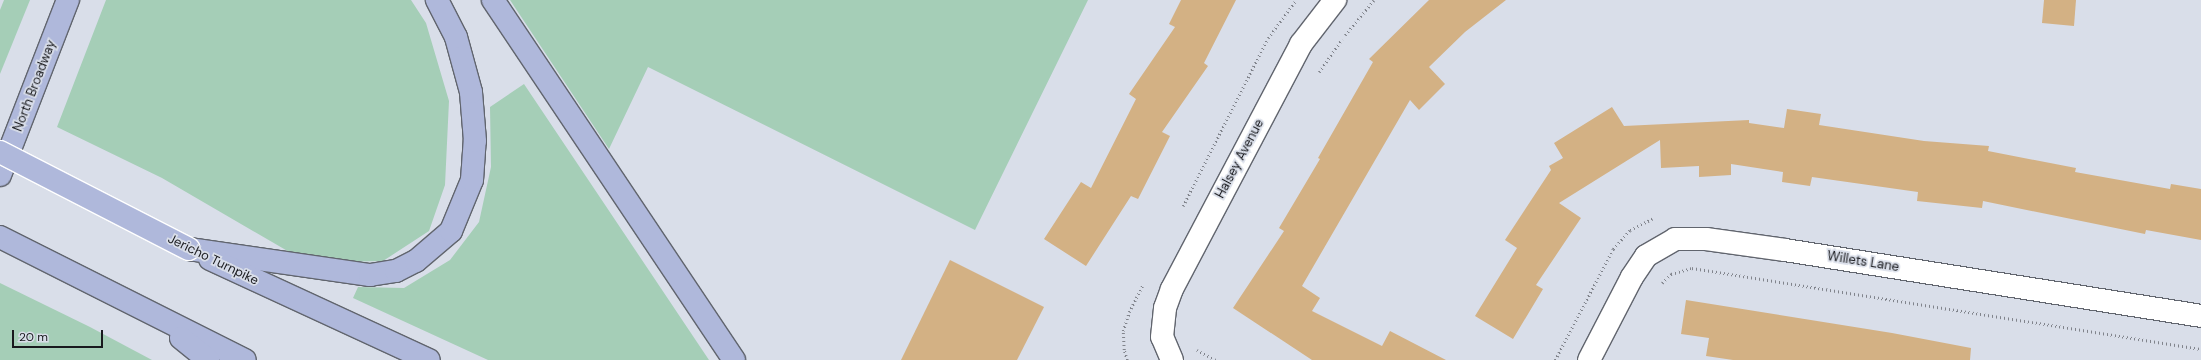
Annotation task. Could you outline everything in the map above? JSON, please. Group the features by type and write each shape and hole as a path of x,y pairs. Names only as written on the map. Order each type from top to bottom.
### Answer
{"main road":[{"name":"North Broadway","path":"0,168 68,0"},
{"path":"189,249 370,274 396,271 416,261 451,231 472,180 475,141 471,92 460,51 456,37 437,0"},
{"path":"493,0 734,360"},
{"name":"Jericho Turnpike","path":"0,168 189,249 429,360"},
{"path":"0,237 245,360"},
{"path":"148,310 208,360"}],"street":[{"name":"Halsey Avenue","path":"1172,360 1162,337 1165,308 1180,275 1300,44 1335,0"},
{"name":"Willets Lane","path":"1589,360 1632,277 1646,256 1675,240 1706,239 1785,250 2201,316"}],"path":[{"path":"1314,79 1343,37 1374,0"},
{"path":"1660,285 1671,274 1692,268 2201,349"},
{"path":"1192,348 1216,360"}],"green space":[{"path":"4,0 30,0 0,74 0,10"},
{"path":"106,0 411,0 426,23 449,101 445,185 429,231 383,261 334,262 291,253 162,178 57,127"},
{"path":"510,0 1088,0 975,230 648,67 609,149"},
{"path":"524,84 709,360 488,360 353,298 358,287 404,288 450,260 479,222 491,167 490,107"},
{"path":"0,283 90,327 152,360 0,360"}],"building":[{"path":"1181,0 1236,0 1204,63 1208,66 1162,132 1170,136 1138,199 1131,196 1086,266 1044,239 1081,182 1091,188 1136,99 1129,94 1175,27 1169,24"},
{"path":"1429,0 1506,0 1465,32 1429,67 1445,84 1419,110 1410,100 1302,286 1320,298 1312,311 1382,346 1390,331 1446,360 1312,360 1233,308 1284,231 1279,228 1320,159 1318,158 1373,62 1369,59"},
{"path":"2044,0 2076,0 2074,26 2042,23"},
{"path":"1612,107 1624,126 1749,120 1749,123 1784,128 1787,109 1821,114 1819,125 1924,141 1989,146 1988,151 2076,168 2075,172 2170,189 2171,184 2201,189 2201,240 2146,230 2145,234 1983,201 1982,208 1917,201 1918,192 1812,177 1810,186 1782,182 1783,172 1731,164 1731,175 1699,177 1699,166 1661,168 1660,140 1559,203 1581,218 1536,285 1543,289 1513,339 1475,316 1517,248 1505,240 1551,170 1549,166 1563,158 1554,143"},
{"path":"950,260 1044,307 1017,360 901,360"},
{"path":"1686,300 1892,333 1971,348 1970,360 1733,360 1706,356 1709,338 1681,334"}]}
